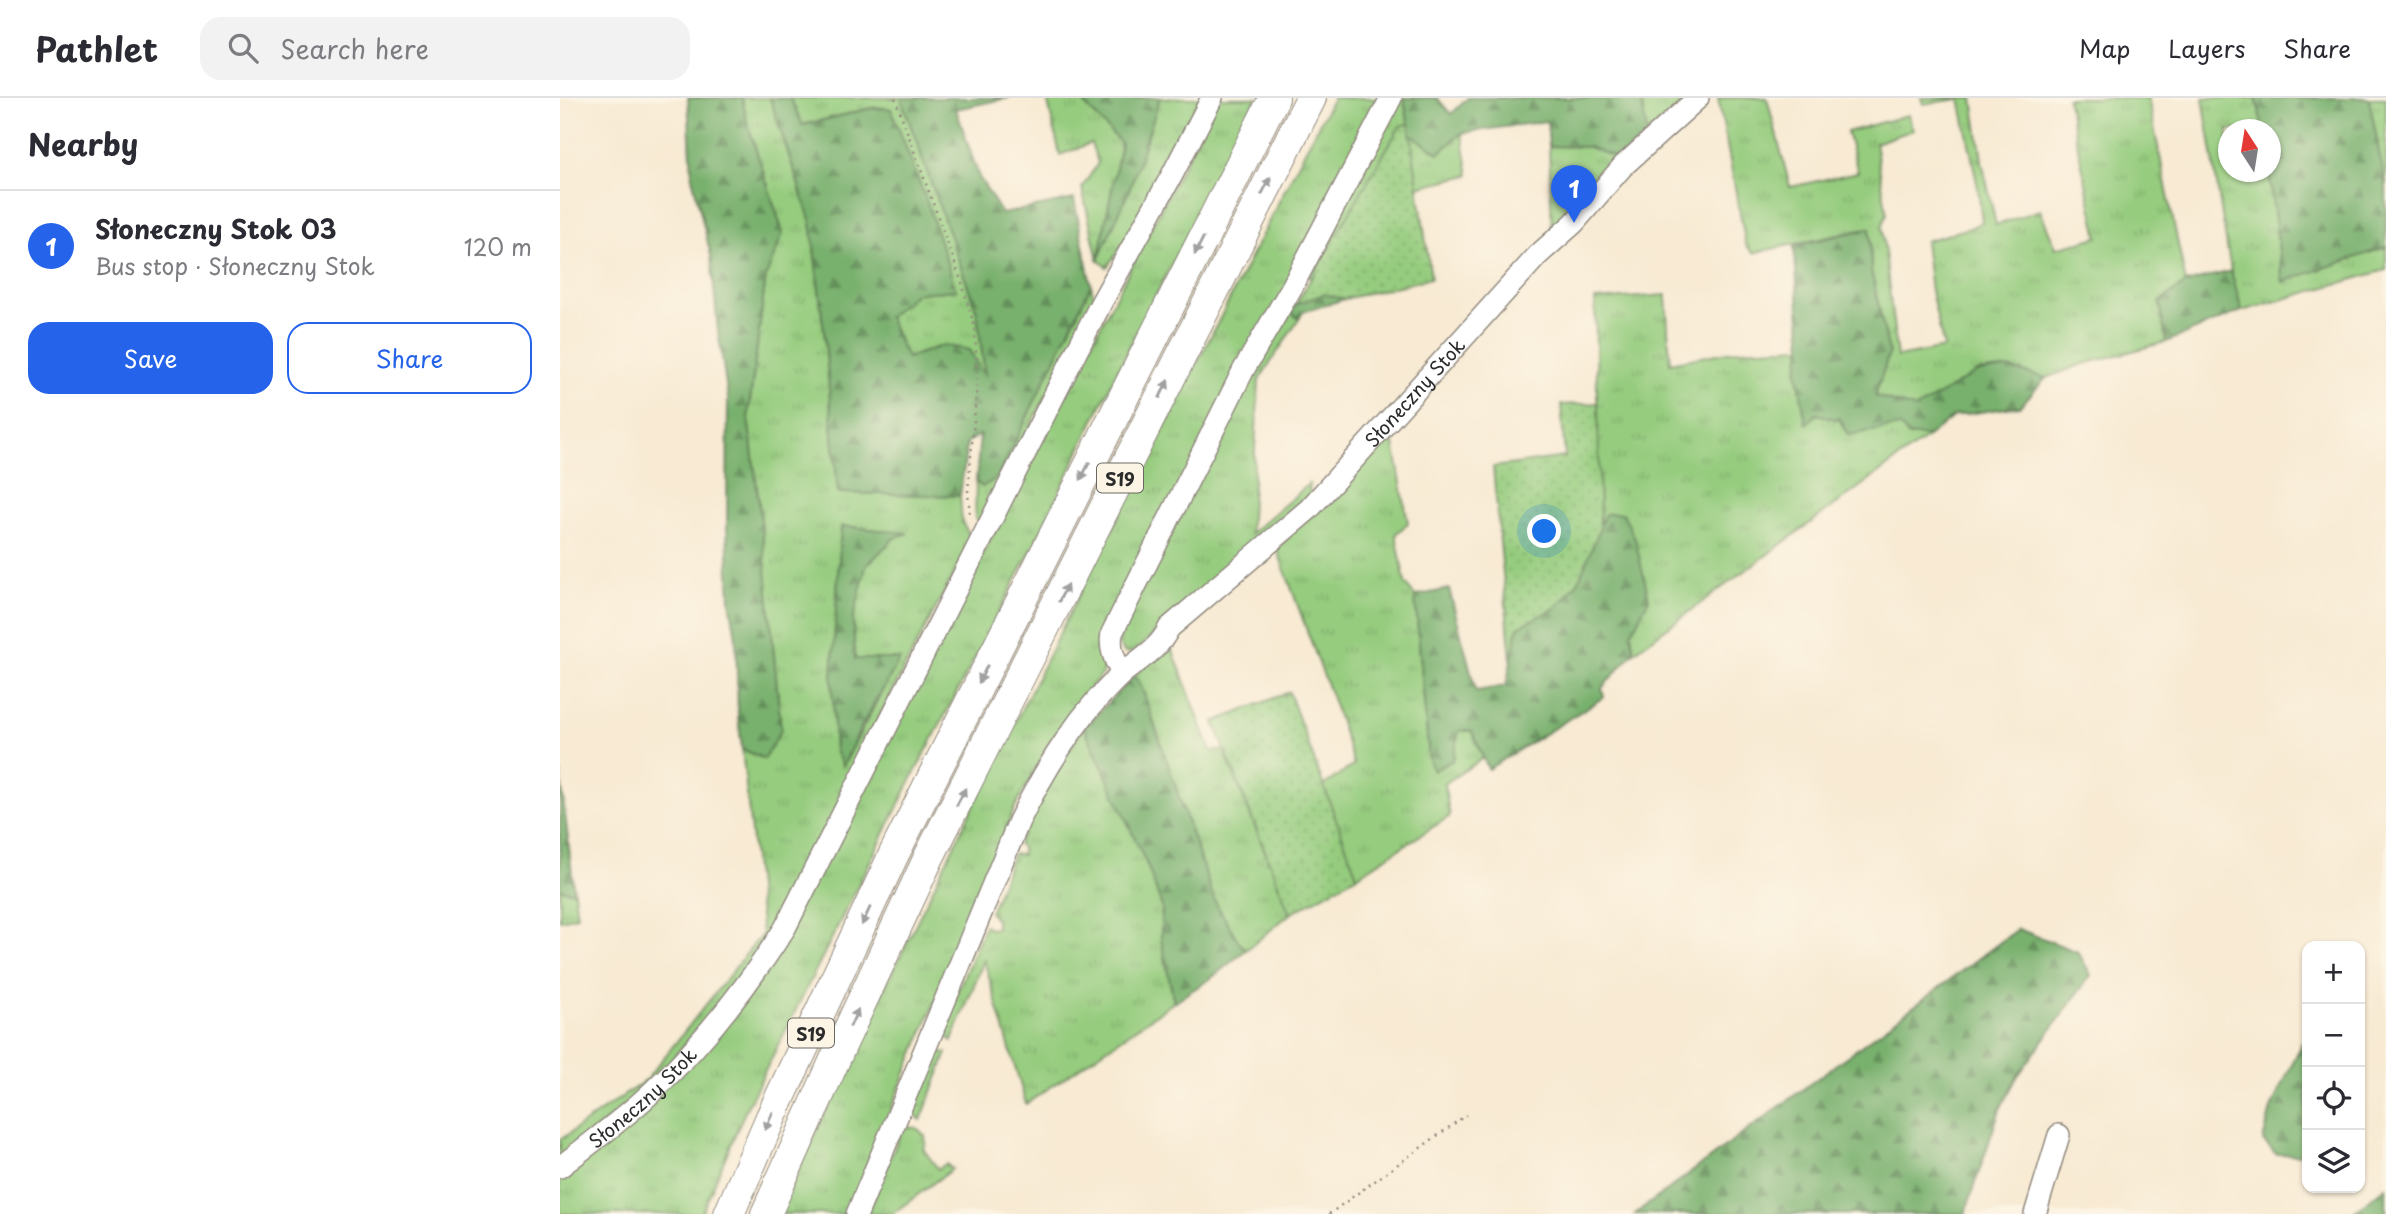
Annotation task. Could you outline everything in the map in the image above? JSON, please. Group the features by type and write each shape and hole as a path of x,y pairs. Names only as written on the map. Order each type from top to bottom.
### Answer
{"highway":[{"name":"S19","path":"729,1214 771,1117 894,854 1274,98"},
{"name":"S19","path":"766,1214 929,857 1311,98"}],"street":[{"name":"Słoneczny Stok","path":"560,1167 651,1093 679,1064 756,973 785,928 1101,303 1212,98"},
{"path":"1122,674 1112,655 1112,634 1244,369 1292,287 1391,98"},
{"name":"Słoneczny Stok","path":"857,1214 1019,821 1066,738 1122,674 1163,642 1169,628 1309,509 1538,255 1574,223 1623,166 1698,98"},
{"path":"2035,1214 2059,1135"}],"path":[{"path":"895,98 962,283 975,328 977,385 968,491 971,521 985,537"},
{"path":"1329,1214 1466,1115"}],"green space":[{"path":"688,98 742,98 747,122 783,233 766,276 748,417 762,528 781,730 764,759 742,749 738,716 736,638 730,601 727,527 728,398 711,256 692,177"},
{"path":"742,98 770,98 811,222 838,492 960,496 962,522 972,539 847,778 848,788 795,896 752,966 653,1082 560,1159 560,1140 646,1080 762,934 742,749 764,759 781,730 762,528 748,417 766,276 783,233 747,122","holes":["841,526 906,533 894,538 866,566 853,620 855,659 899,659 843,766 835,751 832,678"]},
{"path":"770,98 790,98 803,125 876,107 891,109 930,210 956,290 917,293 888,317 907,358 944,345 969,350 985,376 977,312 901,98 1009,98 956,109 979,177 1002,214 1074,199 1091,285 998,477 982,487 976,481 980,435 967,443 960,496 838,493 825,341 811,222"},
{"path":"790,98 901,98 977,312 985,378 944,345 907,358 888,317 917,293 956,290 876,107 802,125"},
{"path":"1047,98 1079,98 1121,143 1099,256 1129,191 1160,98 1200,98 1146,206 1107,267 1098,260 1082,188 1098,163 1091,143 1060,155"},
{"path":"1079,98 1160,98 1129,191 1098,260 1121,143"},
{"path":"1218,98 1257,98 1127,351 1034,545 911,780 746,1109 701,1214 560,1214 560,1175 749,992 934,649"},
{"path":"1333,98 1385,98 1101,639 1103,672 1048,746 1015,807 848,1214 778,1214 990,773"},
{"path":"1399,98 1404,98 1409,124 1400,127 1310,280 1307,267"},
{"path":"1404,98 1437,98 1451,114 1468,98 1641,98 1647,134 1620,159 1589,147 1549,146 1547,121 1462,133 1439,153 1410,134"},
{"path":"1641,98 1689,98 1647,134"},
{"path":"1718,98 1767,98 1790,187 1858,172 1847,132 1908,115 1913,130 1875,143 1887,214 1882,226 1897,357 1944,348 1931,291 1925,241 1982,222 1960,99 1923,104 1921,98 1973,98 1982,161 1996,225 2040,210 2056,248 2098,237 2067,98 2148,98 2186,283 2160,302 2166,342 2080,365 2046,378 2008,368 1977,372 1916,409 1875,396 1889,353 1871,270 1870,228 1753,253 1746,245"},
{"path":"2203,98 2256,98 2261,119 2218,119 2218,182 2270,182 2283,282 2386,247 2386,270 2242,311 2231,271"},
{"path":"2256,98 2369,98 2386,189 2386,247 2283,282 2270,182 2281,182 2281,119 2261,119"},
{"path":"2336,98 2386,98 2386,189 2369,99"},
{"path":"1409,124 1431,278 1345,299 1324,294 1296,304 1400,126"},
{"path":"1462,133 1469,175 1417,187 1410,134 1439,153"},
{"path":"1549,146 1589,147 1620,159 1552,232"},
{"path":"1870,228 1871,270 1889,353 1875,396 1916,409 1977,372 2008,368 2046,378 2020,406 1954,416 1929,436 1909,436 1899,426 1848,435 1840,420 1817,414 1806,424 1797,370 1802,347 1794,246"},
{"path":"2231,271 2242,311 2166,342 2160,302 2186,283"},
{"path":"1091,285 1095,301 980,523 975,518 976,481 982,487 998,477"},
{"path":"1324,294 1345,299 1303,312 1299,319 1291,312 1296,304"},
{"path":"1666,295 1670,363 1738,350 1802,347 1797,370 1806,423 1817,414 1840,420 1848,435 1899,426 1909,435 1929,436 1634,652 1631,633 1649,598 1606,515 1600,528 1595,300"},
{"path":"1291,312 1299,319 1259,380 1250,534 1309,484 1310,494 1134,652 1125,653 1119,645 1121,630 1250,379"},
{"path":"1598,403 1600,528 1578,582 1555,608 1518,627 1511,659 1493,467 1565,457 1561,405"},
{"path":"1391,427 1408,523 1396,534 1405,583 1415,596 1429,759 1453,760 1458,731 1472,731 1483,758 1444,784 1450,816 1357,876 1323,786 1354,765 1277,549"},
{"path":"1623,513 1635,539 1649,599 1631,633 1634,652 1602,688 1604,697 1488,769 1472,731 1459,731 1453,760 1433,771 1429,759 1415,596 1449,589 1476,691 1506,686 1518,627 1555,608 1578,582 1605,514"},
{"path":"841,526 908,533 894,538 866,566 853,620 855,659 900,659 861,727 843,766 835,751 832,678"},
{"path":"1162,649 1173,651 1211,751 1224,750 1290,914 1246,950 1214,900 1141,685 1134,676"},
{"path":"1134,676 1141,685 1214,900 1246,950 1210,979 1174,1002 1161,939 1162,907 1148,867 1084,727"},
{"path":"1289,692 1357,876 1290,914 1214,722"},
{"path":"1084,727 1148,867 1162,907 1161,939 1174,1002 1026,1104 984,960 952,1041 941,1031 985,925 990,929 996,928 996,919 990,913 1013,854 1022,855 1018,844 1053,775"},
{"path":"560,770 574,892 560,889"},
{"path":"560,889 574,892 577,916 560,920"},
{"path":"2018,929 2078,952 2091,975 2017,1077 2000,1109 1965,1214 1635,1214"},
{"path":"2302,1043 2302,1155 2276,1154 2263,1141 2271,1108"},
{"path":"936,1051 947,1053 921,1120 912,1112 911,1104"},
{"path":"903,1127 917,1128 925,1136 923,1149 938,1169 946,1164 952,1169 892,1214 867,1214"},
{"path":"2386,1187 2386,1214 2351,1214"}],"place":[{"name":"Słoneczny Stok 03","path":"1574,223"}]}
